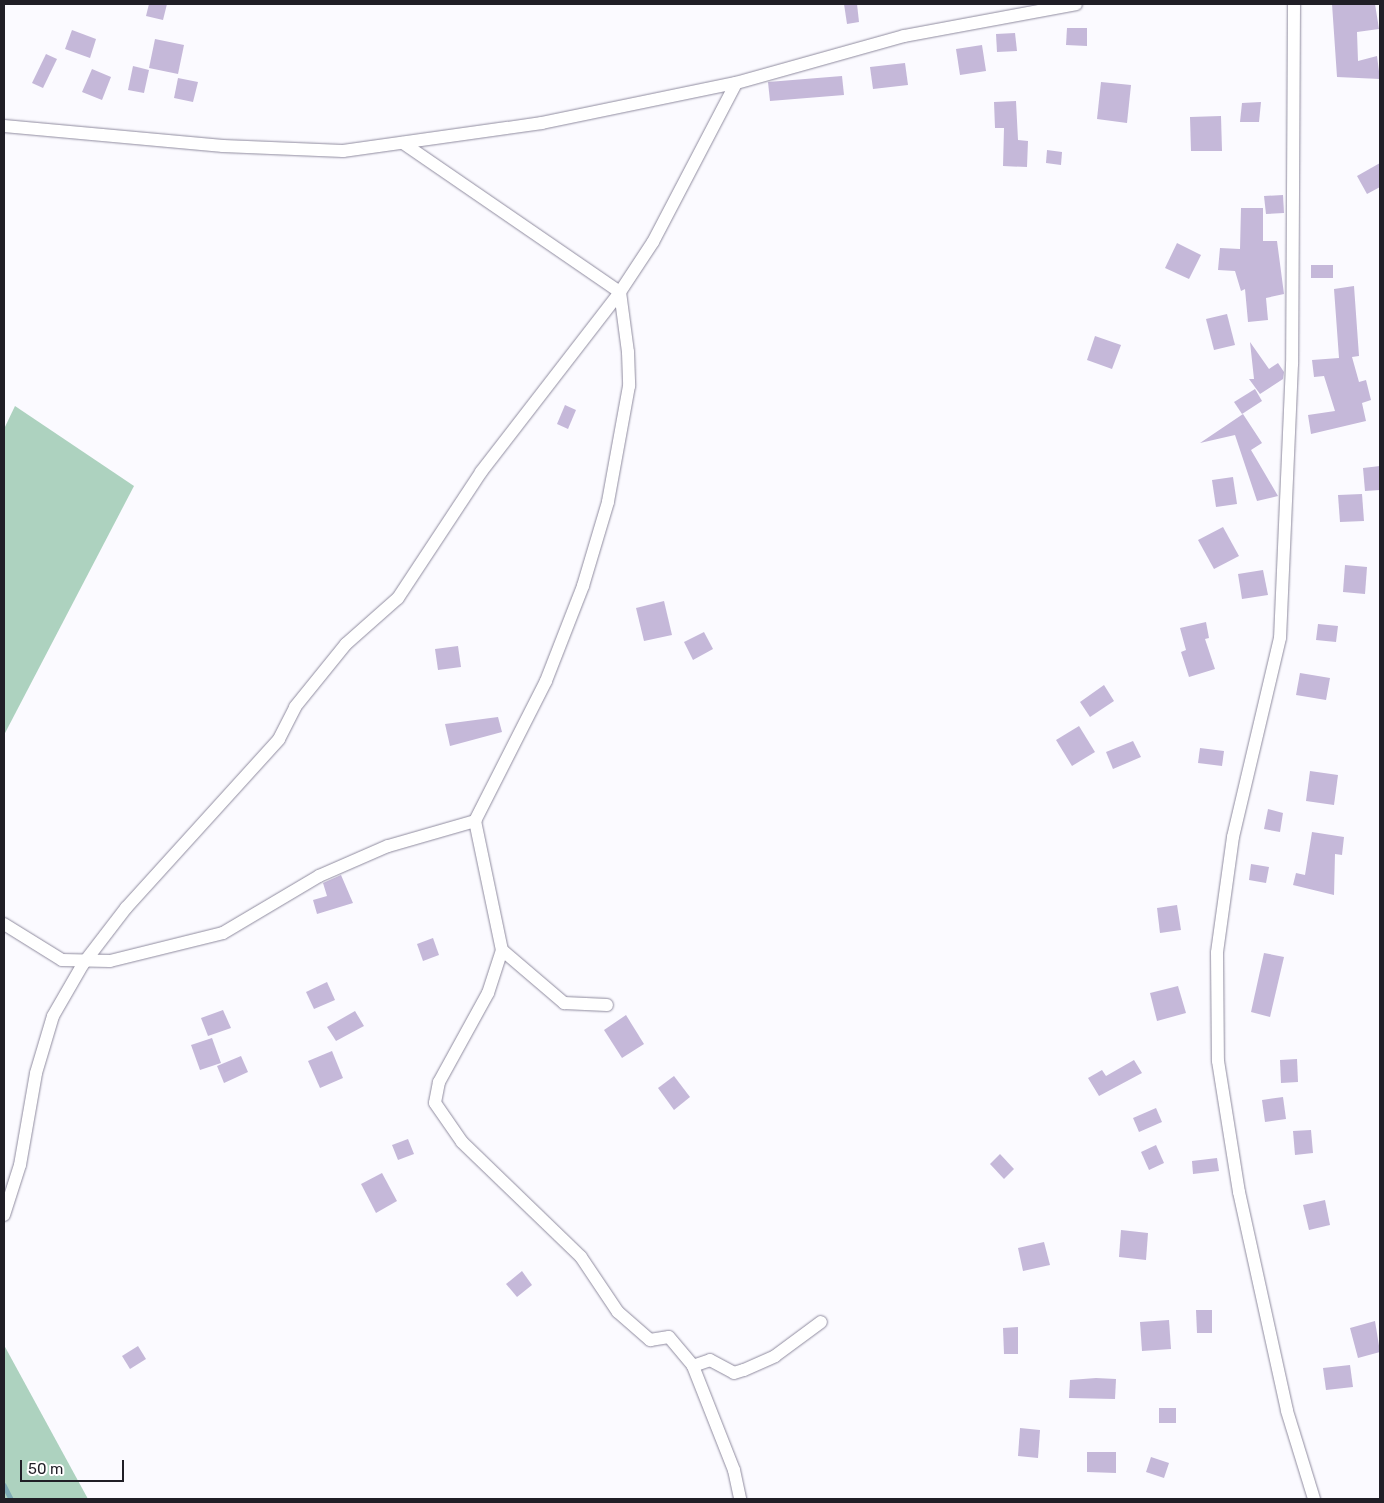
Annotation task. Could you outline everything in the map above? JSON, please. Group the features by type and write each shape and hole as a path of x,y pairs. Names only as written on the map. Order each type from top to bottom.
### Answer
{"street":[{"path":"4,126 223,146 343,151 542,123 736,83 904,36 1076,4"},
{"path":"1294,4 1292,364 1280,638 1233,837 1217,963 1218,1061 1239,1192 1287,1410 1314,1499"},
{"path":"4,1215 20,1165 36,1073 53,1016 83,964 126,908 279,739 295,707 346,644 398,598 481,472 620,292 653,242 736,83"},
{"path":"402,143 620,292"},
{"path":"620,292 629,386 608,502 583,586 546,681 474,821 502,950 488,993 438,1082 435,1103 462,1142 581,1257 618,1312 650,1340 669,1337 692,1366 734,1470 740,1499"},
{"path":"4,924 62,960 83,964 223,933 320,876 388,846 474,821"},
{"path":"502,950 564,1003 607,1005"},
{"path":"62,960 73,980"},
{"path":"692,1366 710,1360 734,1373 744,1370 775,1356 821,1322"}],"green space":[{"path":"15,406 134,486 4,735 4,429"},
{"path":"4,1345 88,1499 4,1499"}],"building":[{"path":"149,4 167,4 163,20 146,16"},
{"path":"844,4 857,4 859,22 847,24"},
{"path":"1332,4 1375,4 1379,29 1357,32 1358,61 1377,56 1380,79 1337,77"},
{"path":"1067,28 1087,28 1087,46 1066,45"},
{"path":"72,30 96,39 90,58 65,49"},
{"path":"1015,33 1017,51 997,52 996,34"},
{"path":"155,39 184,45 178,74 149,68"},
{"path":"982,45 986,71 960,75 956,49"},
{"path":"46,54 57,59 43,88 32,83"},
{"path":"905,63 908,85 873,89 870,67"},
{"path":"133,66 149,70 144,93 128,90"},
{"path":"92,69 111,77 102,100 82,92"},
{"path":"842,76 844,95 770,101 768,82"},
{"path":"178,78 198,82 193,102 174,98"},
{"path":"1101,82 1131,85 1127,123 1097,119"},
{"path":"1016,101 1018,140 1028,141 1027,167 1003,166 1004,128 995,128 994,102"},
{"path":"1261,102 1259,122 1240,122 1242,103"},
{"path":"1221,116 1222,151 1191,151 1190,117"},
{"path":"1047,150 1062,152 1061,165 1046,163"},
{"path":"1380,163 1380,187 1367,194 1357,176"},
{"path":"1283,195 1284,213 1266,214 1264,196"},
{"path":"1241,208 1263,208 1263,241 1277,241 1284,294 1266,298 1268,320 1248,322 1245,289 1241,291 1235,271 1218,270 1220,248 1240,249"},
{"path":"1177,243 1201,255 1189,279 1165,268"},
{"path":"1311,265 1333,265 1333,278 1311,278"},
{"path":"1354,286 1359,356 1352,357 1359,382 1366,380 1371,400 1362,403 1366,421 1311,434 1308,415 1335,411 1324,376 1314,377 1312,360 1339,358 1334,289"},
{"path":"1227,314 1235,345 1214,350 1206,319"},
{"path":"1095,336 1121,345 1112,369 1087,360"},
{"path":"1250,342 1269,369 1278,363 1284,372 1283,379 1260,394 1249,379 1254,379"},
{"path":"1255,389 1262,401 1242,414 1234,402"},
{"path":"565,405 576,410 568,429 557,424"},
{"path":"1243,414 1262,443 1251,450 1278,496 1257,501 1235,435 1200,443"},
{"path":"1380,466 1380,490 1365,491 1363,468"},
{"path":"1233,477 1237,504 1216,507 1212,480"},
{"path":"1362,494 1364,521 1340,522 1338,495"},
{"path":"1223,527 1239,556 1214,569 1198,540"},
{"path":"1345,565 1367,567 1365,594 1343,592"},
{"path":"1263,570 1268,595 1242,599 1238,574"},
{"path":"664,601 672,635 644,641 636,608"},
{"path":"1206,622 1209,638 1205,639 1215,669 1189,677 1181,652 1186,650 1180,628"},
{"path":"1318,624 1338,626 1336,642 1316,640"},
{"path":"704,632 713,649 693,660 684,642"},
{"path":"458,646 461,667 438,670 435,649"},
{"path":"1300,673 1330,678 1326,700 1296,695"},
{"path":"1104,685 1114,701 1090,717 1080,702"},
{"path":"498,717 502,732 450,746 445,724"},
{"path":"1079,726 1095,752 1072,766 1056,740"},
{"path":"1133,741 1141,757 1113,769 1106,752"},
{"path":"1200,748 1224,751 1222,766 1198,763"},
{"path":"1310,771 1338,775 1334,805 1306,801"},
{"path":"1268,809 1283,813 1280,832 1264,829"},
{"path":"1312,832 1344,837 1342,855 1335,854 1334,895 1293,885 1296,873 1305,875"},
{"path":"1251,864 1269,867 1266,883 1249,880"},
{"path":"341,875 353,903 317,914 313,900 327,896 323,883"},
{"path":"1177,905 1181,930 1160,933 1157,908"},
{"path":"433,938 439,955 423,961 417,944"},
{"path":"1264,953 1284,957 1270,1017 1251,1012"},
{"path":"327,982 335,1000 314,1009 306,992"},
{"path":"1178,986 1186,1013 1157,1021 1150,993"},
{"path":"223,1010 231,1028 208,1036 201,1018"},
{"path":"355,1011 364,1026 336,1041 327,1027"},
{"path":"626,1015 644,1044 622,1058 604,1030"},
{"path":"212,1038 221,1063 200,1070 191,1045"},
{"path":"332,1051 343,1078 320,1088 308,1061"},
{"path":"241,1056 248,1072 224,1083 217,1066"},
{"path":"1297,1059 1298,1082 1281,1083 1280,1060"},
{"path":"1134,1060 1142,1073 1099,1096 1088,1078 1102,1070 1106,1076"},
{"path":"674,1076 690,1097 674,1110 658,1088"},
{"path":"1283,1097 1286,1119 1265,1122 1262,1100"},
{"path":"1156,1108 1162,1122 1139,1132 1133,1118"},
{"path":"1311,1130 1313,1153 1295,1155 1293,1131"},
{"path":"408,1139 414,1154 398,1160 392,1145"},
{"path":"1156,1145 1164,1163 1149,1170 1141,1152"},
{"path":"1000,1154 1014,1169 1004,1179 990,1164"},
{"path":"1217,1158 1219,1171 1193,1174 1192,1161"},
{"path":"382,1173 397,1201 376,1213 361,1184"},
{"path":"1325,1200 1330,1225 1309,1230 1303,1205"},
{"path":"1121,1230 1148,1233 1146,1260 1119,1257"},
{"path":"1044,1242 1050,1265 1023,1271 1018,1248"},
{"path":"522,1271 532,1285 517,1297 506,1284"},
{"path":"1196,1310 1212,1310 1212,1333 1197,1333"},
{"path":"1169,1320 1171,1349 1142,1351 1140,1322"},
{"path":"1375,1321 1380,1352 1358,1358 1350,1328"},
{"path":"1018,1327 1018,1354 1004,1354 1003,1328"},
{"path":"138,1346 146,1359 130,1369 122,1356"},
{"path":"1350,1365 1353,1387 1326,1390 1323,1368"},
{"path":"1116,1379 1115,1399 1069,1398 1070,1380"},
{"path":"1159,1408 1176,1408 1176,1423 1159,1423"},
{"path":"1020,1428 1040,1430 1038,1458 1018,1456"},
{"path":"1087,1452 1116,1452 1116,1473 1087,1472"},
{"path":"1151,1457 1169,1463 1164,1478 1146,1472"}],"waterway":[{"path":"4,1485 11,1499"}]}
